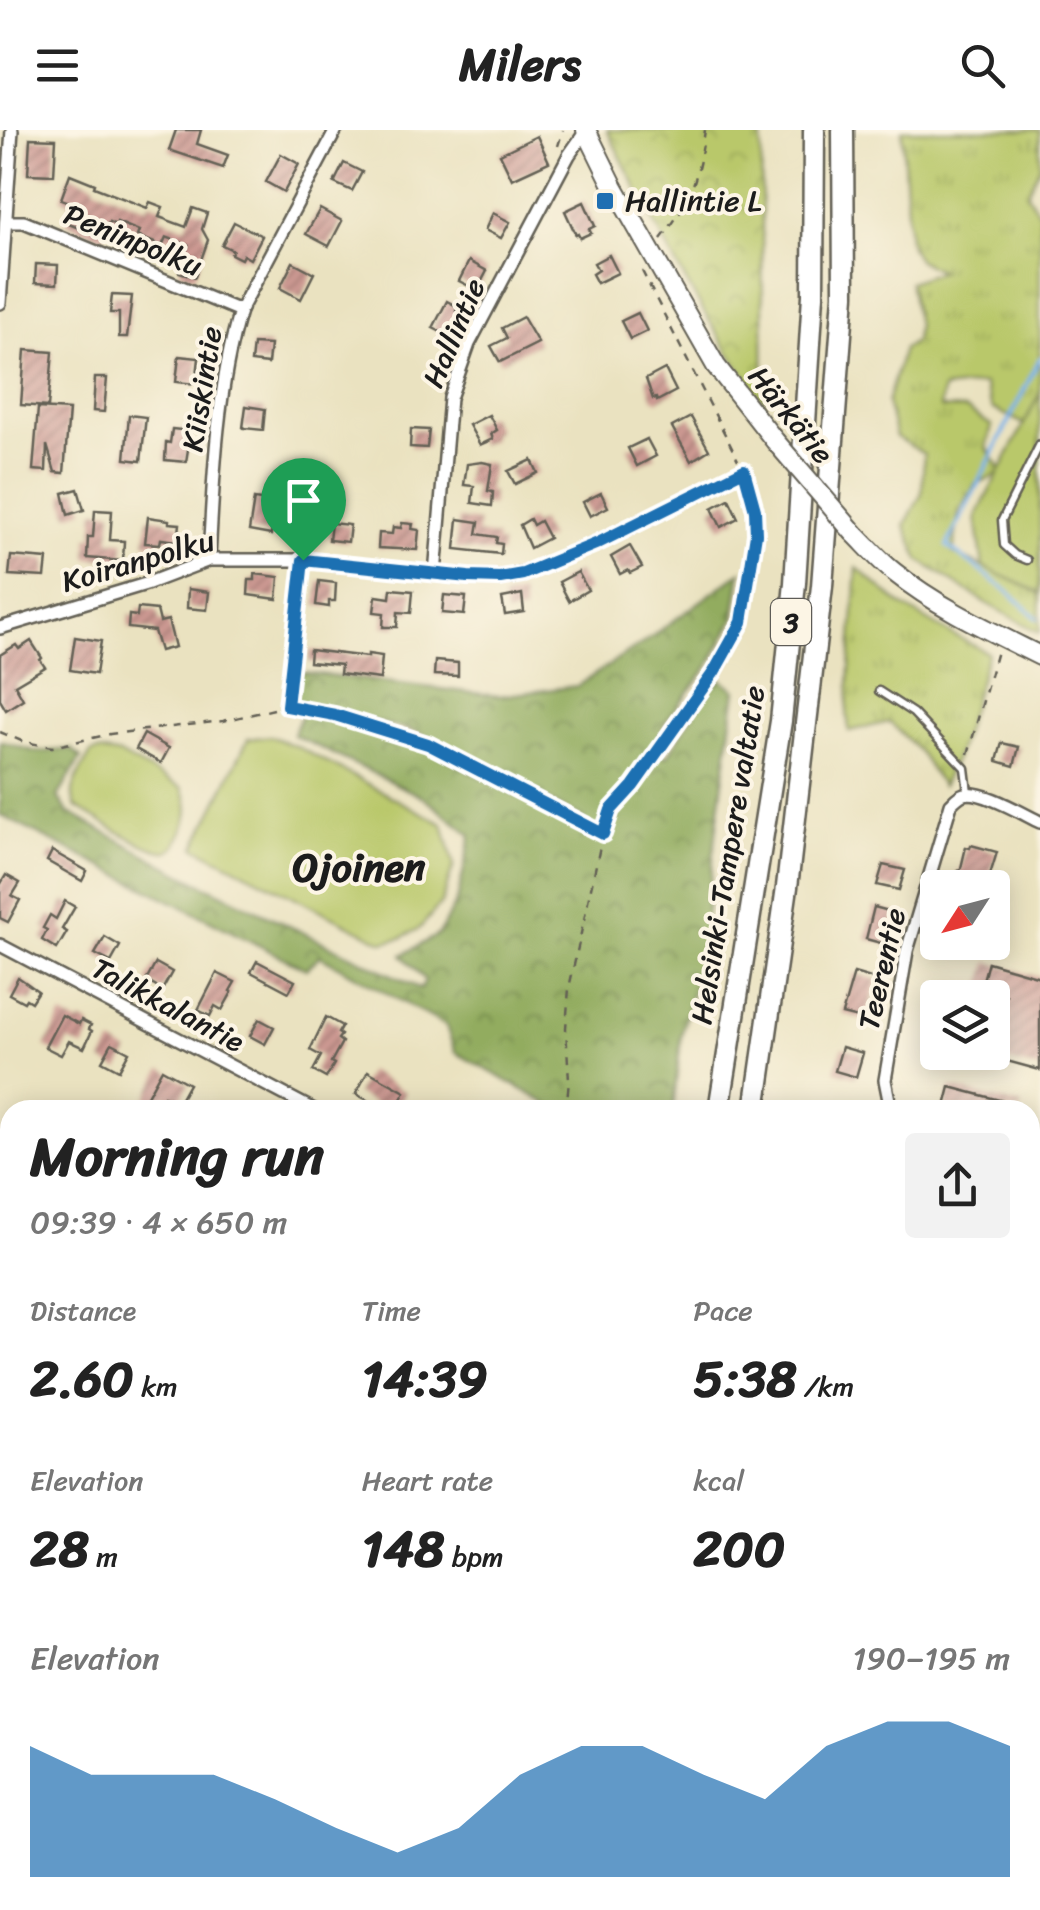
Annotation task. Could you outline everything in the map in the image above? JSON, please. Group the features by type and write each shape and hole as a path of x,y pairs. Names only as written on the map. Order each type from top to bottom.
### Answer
{"highway":[{"name":"Helsinki-Tampere valtatie","path":"721,1100 781,721 793,602 813,295 814,130"},
{"name":"Helsinki-Tampere valtatie","path":"756,1100 822,586 844,295 842,130"}],"main road":[{"name":"Härkätie","path":"586,131 716,366 854,533 924,594 1040,656"}],"street":[{"path":"0,304 12,130"},
{"name":"Kiiskintie","path":"210,560 214,472 233,334 240,312 336,130"},
{"name":"Hallintie","path":"434,574 454,386 470,344 586,131"},
{"name":"Peninpolku","path":"6,222 24,222 240,312"},
{"name":"Koiranpolku","path":"0,628 146,584 210,560 303,560 500,578 523,574 598,543 744,470"},
{"path":"968,792 1040,822"},
{"name":"Teerentie","path":"890,1100 885,1080 907,951 946,816 958,796 968,792"},
{"name":"Talikkalantie","path":"0,945 295,1100"}],"lane":[{"path":"1028,560 1004,545 1002,520 1040,444"},
{"path":"879,691 912,713 964,768 968,792"}],"path":[{"path":"563,130 557,146 569,156"},
{"path":"658,242 688,202 696,184 705,130"},
{"path":"567,1100 569,988 611,810 633,786 714,672 742,622 756,534 755,510 744,470 642,270"},
{"path":"287,706 303,560"},
{"path":"964,768 996,658"},
{"path":"0,732 52,747 110,734 223,721 287,706 335,715 428,744 603,834"}],"green space":[{"path":"607,130 761,130 764,403 699,304"},
{"path":"902,130 1040,130 1040,166 1027,193 1040,215 1040,419 1032,428 992,408 984,384 943,389 940,408 966,409 992,426 986,447 1003,472 976,484 959,512 953,553 1040,593 1040,633 919,560 905,525 922,493 924,454 896,437 887,403 903,349 915,341 917,325 909,282 941,271 918,260 909,243"},
{"path":"1040,393 1040,593 983,567 976,517"},
{"path":"857,568 900,604 988,653 957,754 942,786 919,752 890,722 849,731"},
{"path":"741,572 734,619 709,666 666,721 654,751 667,757 698,706 721,679 736,690 702,953 681,1036 674,1100 541,1100 455,1052 446,1026 320,956 306,969 0,815 0,741 37,752 72,749 81,758 58,797 68,812 185,876 421,989 425,980 402,955 439,934 458,897 471,835 423,797 293,735 302,713 419,744 579,829 584,819 417,732 295,702 300,672 499,696 577,686"},
{"path":"270,736 443,824 454,865 441,903 420,928 383,942 195,847 248,739"},
{"path":"91,753 121,755 182,788 187,816 173,848 160,851 149,847 76,807 76,779"}],"building":[{"path":"176,130 201,130 197,144 228,155 223,168 169,150"},
{"path":"537,136 549,162 512,179 500,154"},
{"path":"30,138 56,139 54,175 28,174"},
{"path":"281,154 299,164 284,192 266,182"},
{"path":"344,163 362,172 352,191 334,183"},
{"path":"70,174 147,208 150,202 163,207 159,217 186,227 193,208 207,213 202,229 208,240 195,277 179,272 188,245 166,237 162,246 117,222 109,222 103,238 64,222 72,203 61,199"},
{"path":"584,202 595,226 580,238 565,211"},
{"path":"320,209 342,221 329,246 306,234"},
{"path":"493,213 510,222 501,238 485,230"},
{"path":"234,222 262,236 250,259 231,254 233,250 222,245"},
{"path":"609,255 618,273 597,283 592,274 598,270 594,263"},
{"path":"469,261 487,271 477,290 459,281"},
{"path":"293,262 314,273 301,299 280,288"},
{"path":"36,264 58,265 57,284 35,283"},
{"path":"112,295 132,296 127,337 119,337 119,313 110,313"},
{"path":"447,301 464,315 453,338 433,328"},
{"path":"638,313 647,331 630,339 621,321"},
{"path":"523,317 538,343 500,362 491,346 507,338 502,328"},
{"path":"253,344 270,345 268,364 251,362"},
{"path":"25,350 53,352 48,407 21,405"},
{"path":"179,356 199,358 196,384 176,382"},
{"path":"665,369 676,391 657,401 646,379"},
{"path":"95,378 107,378 104,412 93,411"},
{"path":"246,406 265,409 263,430 243,428"},
{"path":"38,408 69,410 64,473 55,472 47,445 46,471 33,470"},
{"path":"129,415 146,417 141,461 125,459"},
{"path":"489,415 497,430 491,434 493,439 480,445 469,425"},
{"path":"691,417 709,450 691,461 672,427"},
{"path":"172,429 191,431 186,462 165,460"},
{"path":"411,429 429,430 427,448 410,447"},
{"path":"647,439 656,456 637,466 628,448"},
{"path":"532,460 538,473 515,484 508,471"},
{"path":"467,464 492,464 488,491 493,492 492,506 472,503 474,486 464,485"},
{"path":"78,489 84,510 68,515 63,493"},
{"path":"601,493 608,507 590,516 583,502"},
{"path":"254,499 276,502 271,535 249,531"},
{"path":"729,499 738,518 721,527 712,508"},
{"path":"95,510 112,511 110,540 124,541 123,561 87,558"},
{"path":"148,517 180,524 178,541 161,539 160,544 145,543"},
{"path":"458,519 479,522 477,534 497,537 496,543 502,544 501,554 455,549"},
{"path":"530,519 533,525 540,521 549,538 530,548 520,525"},
{"path":"331,523 350,525 348,542 329,540"},
{"path":"402,523 413,524 412,529 419,530 417,550 378,548 379,533 392,534 393,527 401,528"},
{"path":"630,546 642,567 620,574 611,557"},
{"path":"11,556 47,559 45,577 9,575"},
{"path":"578,572 588,590 569,601 559,582"},
{"path":"255,574 279,577 277,599 248,595 249,580 255,580"},
{"path":"319,581 336,583 335,601 329,601 329,607 316,605"},
{"path":"188,589 209,592 207,610 187,608"},
{"path":"391,589 413,591 411,613 398,612 397,627 383,627 384,613 374,612 376,596 390,598"},
{"path":"522,594 524,612 505,615 502,598"},
{"path":"444,595 466,597 464,615 442,613"},
{"path":"138,608 157,610 160,622 168,620 175,647 160,651 154,631 128,628 129,615 137,616"},
{"path":"75,637 101,641 96,674 70,670"},
{"path":"31,641 45,667 15,685 23,699 6,710 0,700 0,655"},
{"path":"310,650 382,656 380,679 340,674 341,665 309,662"},
{"path":"435,661 458,663 458,676 434,675"},
{"path":"144,734 169,748 161,763 136,749"},
{"path":"1002,743 1019,747 1014,766 997,761"},
{"path":"971,845 997,852 991,870 960,870 966,847"},
{"path":"52,851 87,871 82,881 47,861"},
{"path":"883,865 905,870 899,890 877,885"},
{"path":"6,875 20,883 12,896 20,900 8,922 0,918 0,885"},
{"path":"65,901 75,907 62,929 67,932 57,949 42,940 47,930 43,928 50,915 56,919"},
{"path":"874,907 896,913 888,945 866,939"},
{"path":"105,937 120,946 111,962 95,954"},
{"path":"257,961 295,981 289,992 251,972"},
{"path":"988,962 1040,977 1040,1070 1010,1062 1010,980 983,980"},
{"path":"156,963 172,972 162,990 146,981"},
{"path":"217,973 235,982 222,1010 215,1006 210,1016 198,1010"},
{"path":"854,973 878,980 866,1020 842,1014"},
{"path":"18,977 38,991 31,1002 9,994"},
{"path":"62,1015 91,1025 92,1031 84,1048 69,1041 61,1055 45,1047"},
{"path":"326,1017 342,1026 338,1039 342,1042 326,1078 313,1071 321,1056 310,1050"},
{"path":"259,1019 274,1027 265,1044 250,1036"},
{"path":"112,1043 129,1052 119,1070 102,1061"},
{"path":"842,1047 863,1053 856,1077 835,1071"},
{"path":"162,1069 189,1084 180,1100 164,1096 162,1100 146,1098"},
{"path":"368,1071 405,1092 401,1100 367,1100 356,1094"},
{"path":"950,1087 999,1100 947,1100"}],"waterway":[{"path":"1037,618 947,546 1040,358"}],"place":[{"name":"Hallintie L","path":"605,201"}],"district":[{"name":"Ojoinen","path":"359,867"}],"route":[{"path":"744,470 755,510 756,534 742,622 714,672 633,786 611,810 603,834 428,744 335,715 287,706 303,560 468,577 523,574 598,543 744,470"}]}
